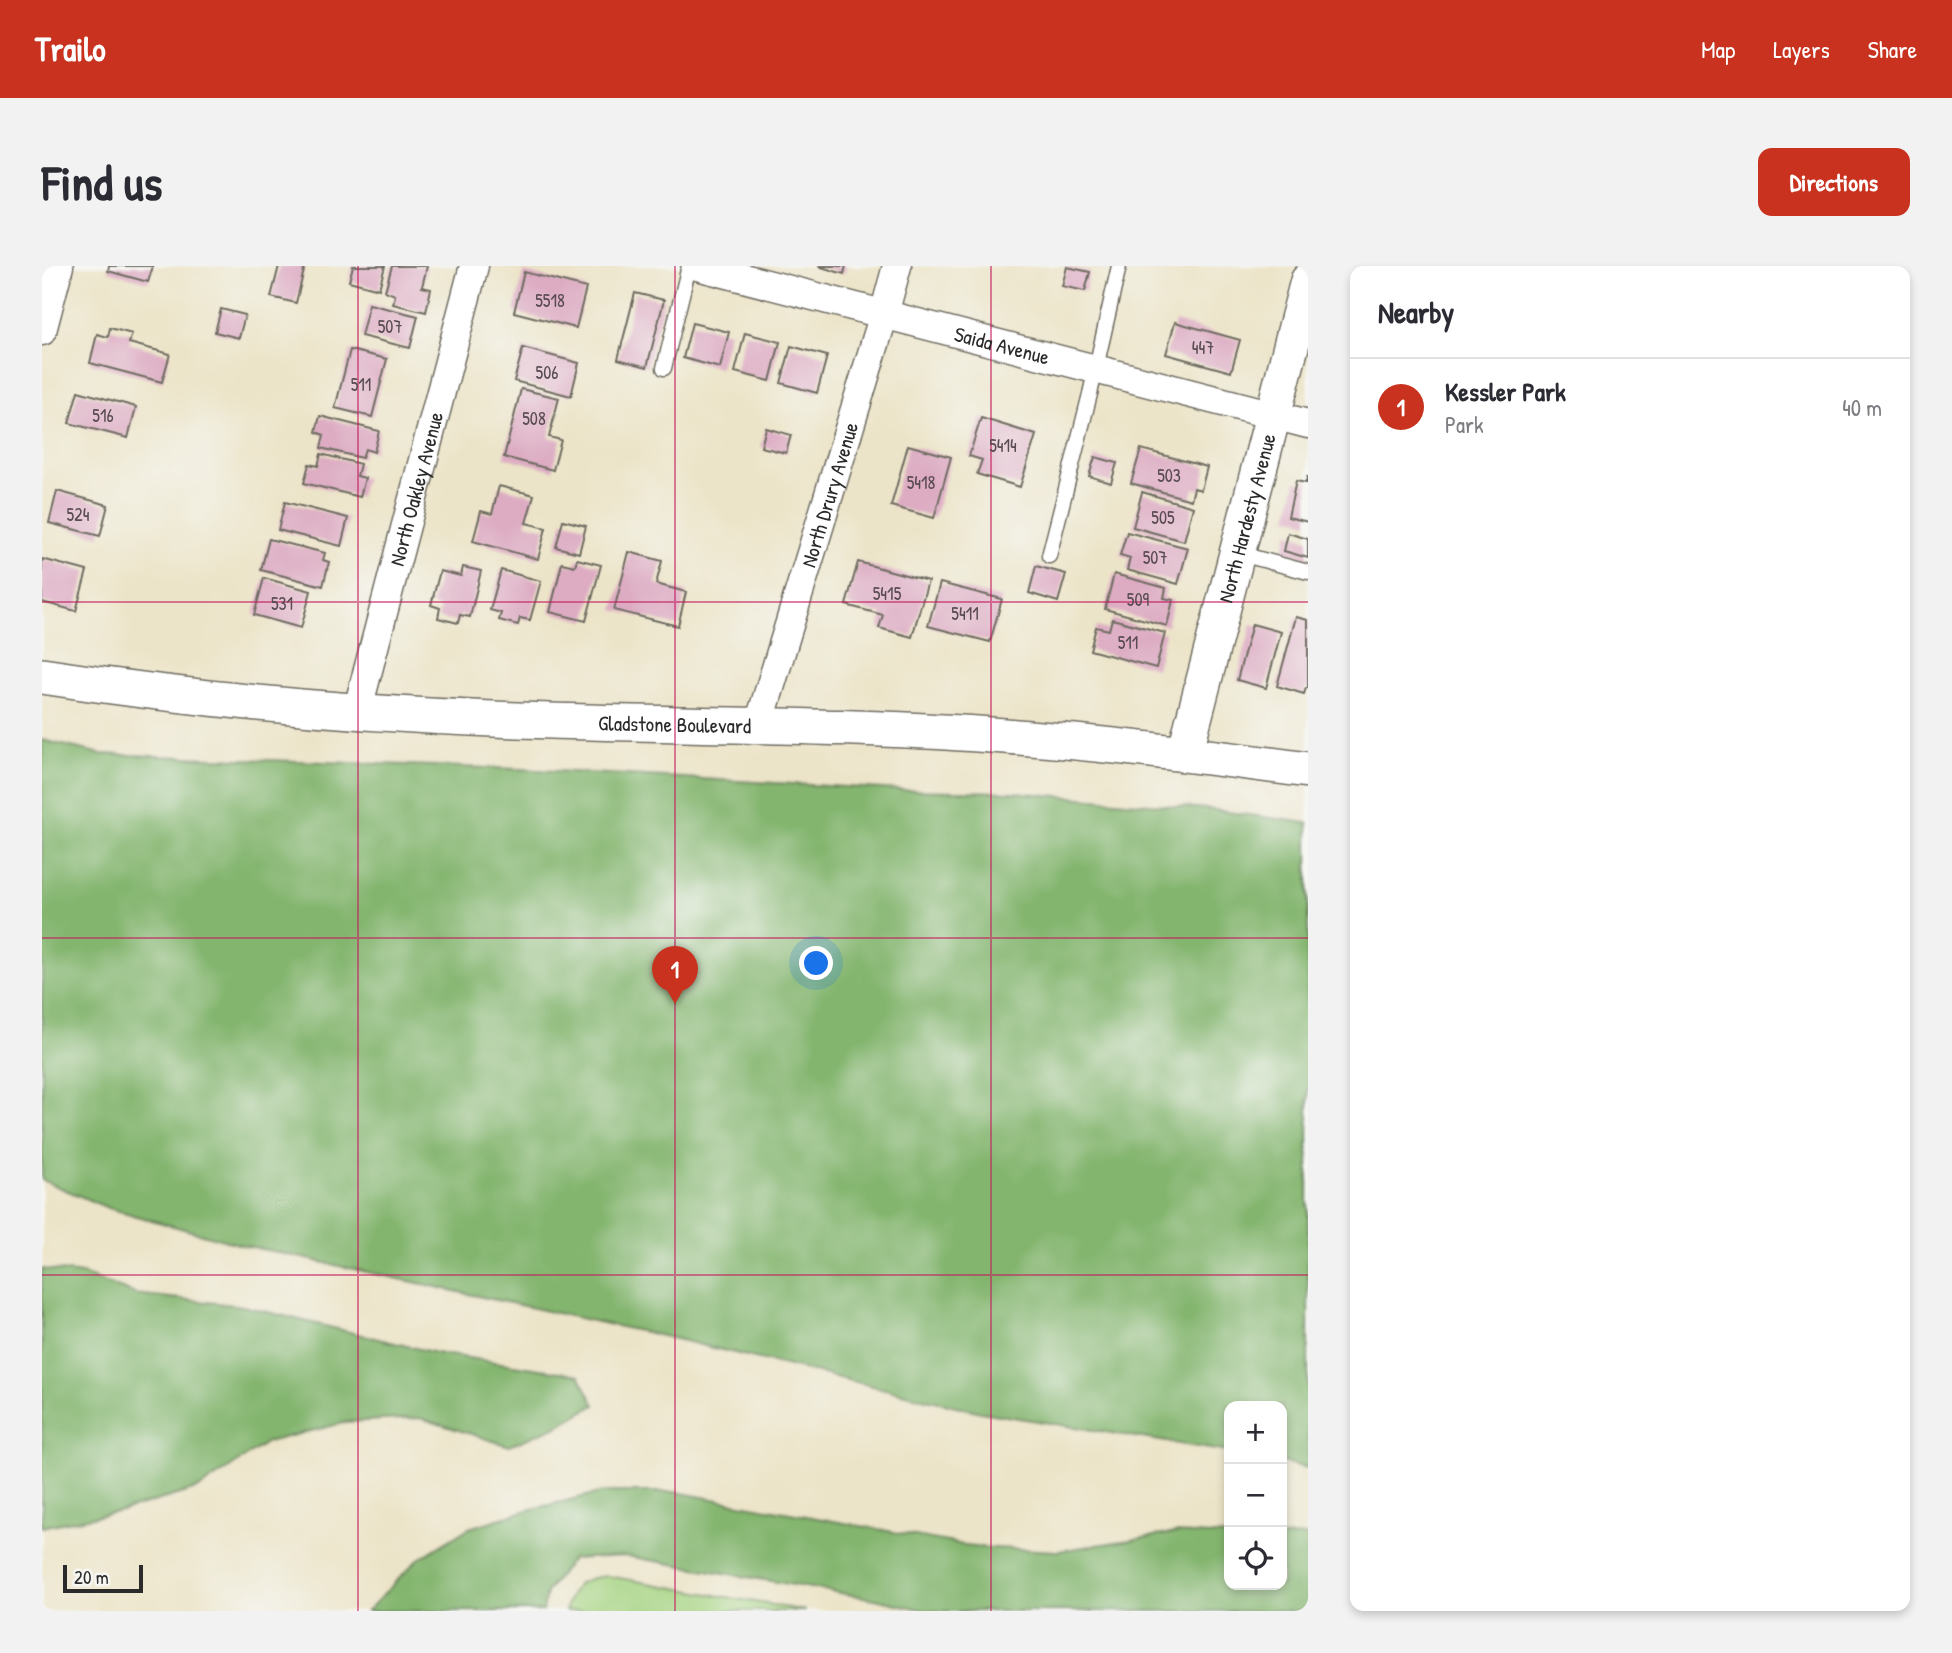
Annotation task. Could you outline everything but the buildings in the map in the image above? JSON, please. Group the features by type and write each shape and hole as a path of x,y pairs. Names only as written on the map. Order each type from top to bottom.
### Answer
{"street":[{"path":"42,331 59,266"},
{"name":"North Oakley Avenue","path":"358,712 474,266"},
{"name":"Saida Avenue","path":"697,266 1308,424"},
{"name":"North Drury Avenue","path":"759,724 897,266"},
{"name":"North Hardesty Avenue","path":"1185,753 1308,281"},
{"name":"Gladstone Boulevard","path":"42,676 176,694 358,712 494,719 759,724 990,734 1185,753 1308,771"}],"lane":[{"path":"664,368 689,266"},
{"path":"1049,555 1119,266"},
{"path":"1237,553 1308,572"}],"green space":[{"path":"42,740 101,754 519,769 901,790 1013,792 1207,809 1308,823 1308,1468 1287,1463 1287,1401 1224,1401 1224,1451 981,1412 676,1339 238,1244 108,1208 42,1180"},
{"path":"42,1269 83,1274 135,1294 243,1306 436,1353 579,1375 595,1405 555,1427 509,1446 420,1418 347,1422 267,1442 200,1488 122,1511 42,1527"},
{"path":"603,1492 676,1492 975,1547 1058,1551 1175,1533 1224,1536 1224,1590 1287,1590 1287,1537 1308,1536 1308,1611 928,1611 875,1599 626,1556 572,1559 546,1593 543,1611 367,1611 417,1560 469,1528"},
{"path":"608,1576 806,1611 565,1611 571,1594 579,1584"}],"place":[{"name":"Kessler Park","path":"675,1004"}]}
